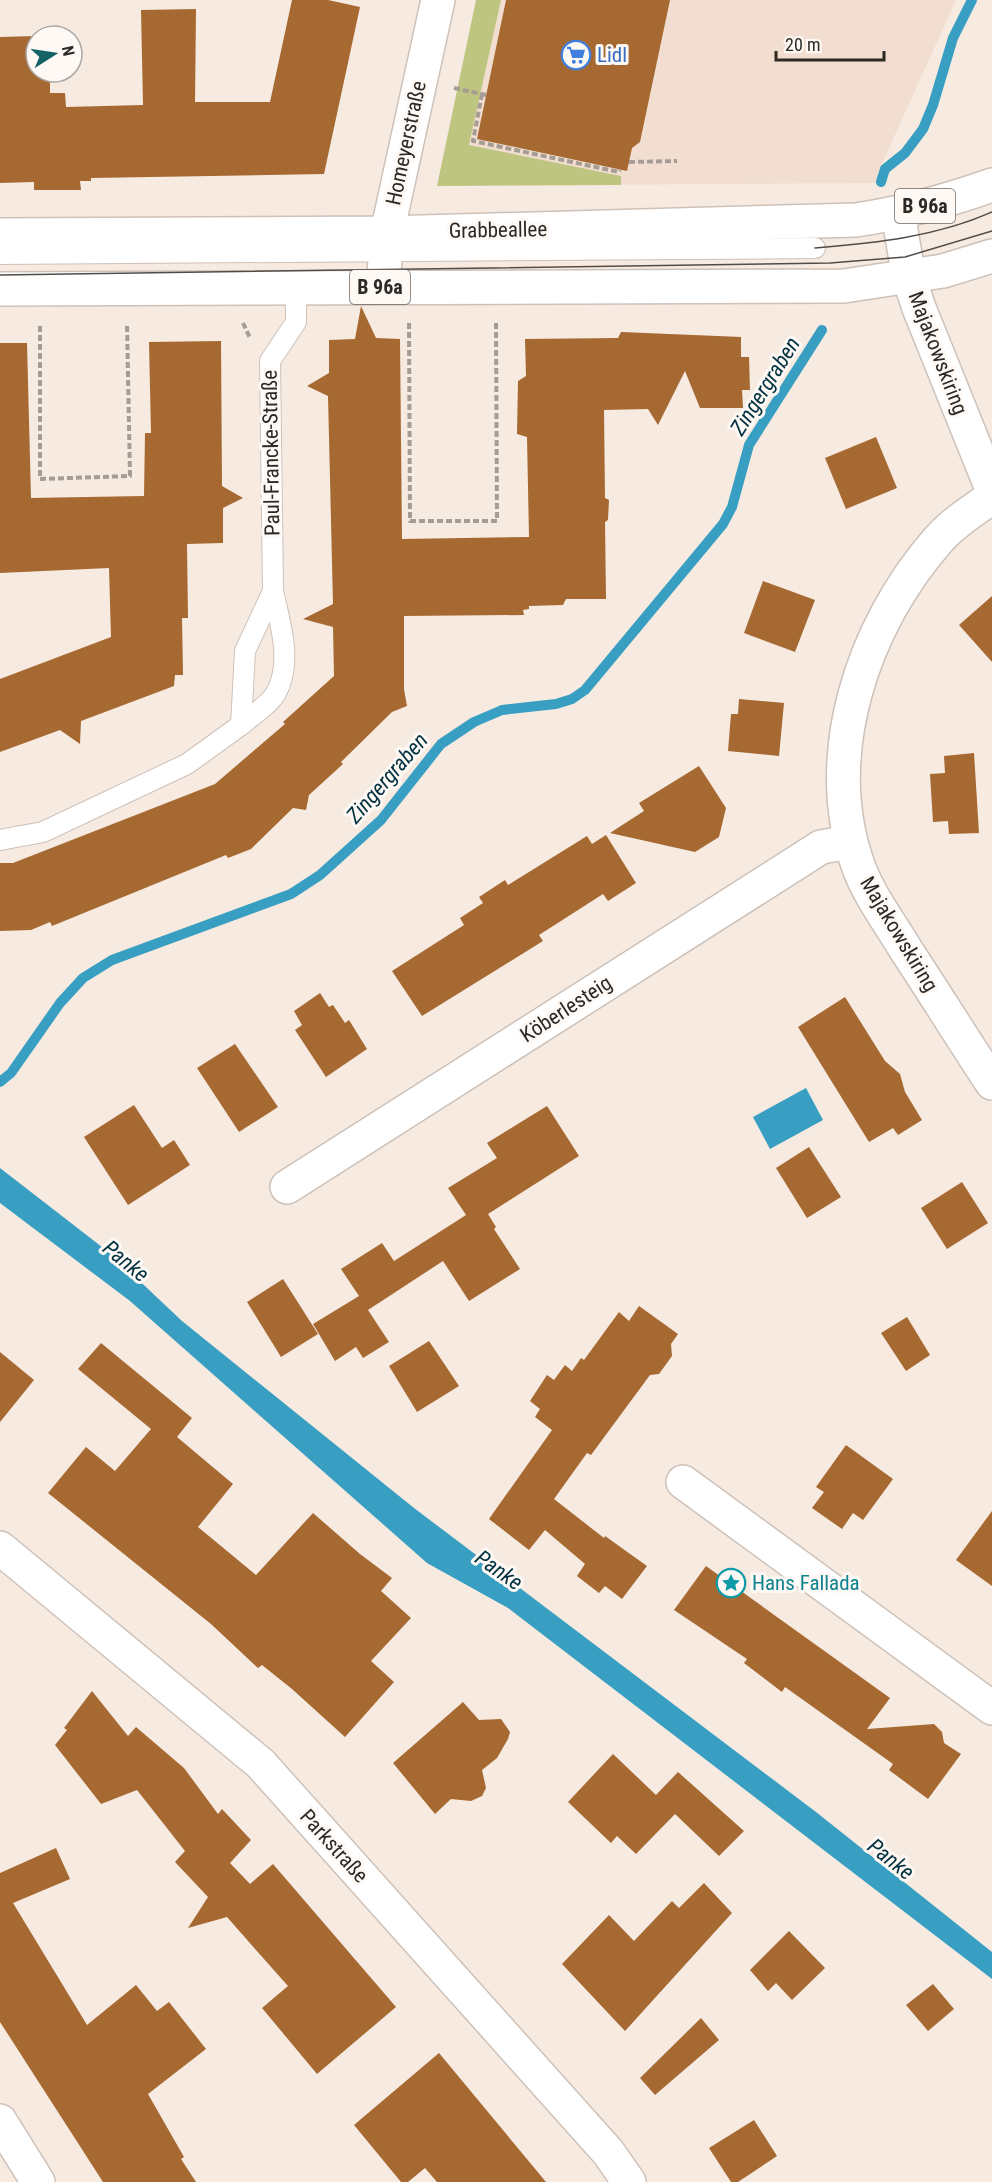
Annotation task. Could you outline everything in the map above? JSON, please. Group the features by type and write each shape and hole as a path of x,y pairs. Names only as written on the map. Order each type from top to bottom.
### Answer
{"street":[{"name":"Homeyerstraße","path":"383,287 386,242 438,0"},
{"name":"Grabbeallee","path":"0,235 386,242 856,220 898,213 951,200 992,185"},
{"name":"Majakowskiring","path":"898,213 909,278 992,489"},
{"name":"B 96a","path":"0,290 844,286 909,278 992,256"},
{"name":"Majakowskiring","path":"992,497 940,538 911,574 874,641 856,682 846,735 846,814 850,842 868,889 992,1083"},
{"name":"Köberlesteig","path":"287,1187 820,847 850,842"},
{"path":"683,1482 992,1708"},
{"name":"Parkstraße","path":"0,1548 261,1764 608,2152 629,2182"},
{"path":"0,2121 38,2182"}],"lane":[{"path":"0,254 386,242 815,248"},
{"name":"Paul-Francke-Straße","path":"0,840 43,832 188,764 275,695 284,673 284,644 273,591 270,362 296,322 296,287"},
{"name":"Paul-Francke-Straße","path":"240,725 245,651 273,591"}],"path":[{"path":"457,89 484,95 473,141 620,172 620,170"},
{"path":"629,162 677,161"},
{"path":"409,320 410,521 497,521 496,318"},
{"path":"40,326 40,479 130,476 126,324"}],"shaded area":[{"path":"479,0 956,0 880,168 877,183 439,186"}],"green space":[{"path":"476,0 501,0 469,145 621,176 621,185 437,186"}],"water":[{"path":"806,1088 823,1120 770,1149 753,1117"},
{"path":"0,1168 111,1254 182,1321 414,1508 816,1812 992,1952 992,1979 508,1608 427,1563 130,1301 0,1203"}],"building":[{"path":"292,0 328,0 360,7 324,174 91,178 91,181 80,181 81,190 34,190 34,182 0,183 0,37 24,36 24,84 50,84 50,93 65,93 66,107 143,105 141,10 196,9 195,102 270,102"},
{"name":"Lidl","path":"506,0 670,0 640,142 632,148 627,171 477,139"},
{"path":"361,306 376,338 400,339 402,539 529,537 527,437 517,434 518,381 526,376 525,339 618,338 621,332 741,337 741,357 749,357 750,390 742,390 743,408 700,408 685,371 658,425 648,409 604,410 605,498 609,500 608,520 605,522 606,599 566,599 563,605 529,606 529,609 523,610 524,615 404,616 404,689 407,706 392,712 341,762 343,764 309,795 306,810 293,808 251,849 228,858 226,855 52,926 50,922 31,930 0,931 0,863 13,863 215,784 285,724 283,722 334,676 333,627 303,619 333,604 328,396 307,386 329,373 329,340 355,339"},
{"path":"221,341 222,486 243,498 223,508 223,543 187,544 188,618 182,618 183,675 175,675 174,686 81,721 80,744 60,730 0,752 0,679 111,637 109,568 0,573 0,343 27,343 31,498 144,496 145,433 151,433 149,342"},
{"path":"876,437 897,488 846,509 825,458"},
{"path":"763,581 815,600 795,652 744,633"},
{"path":"992,596 992,662 959,625"},
{"path":"739,699 784,703 779,756 728,751 731,714 738,714"},
{"path":"974,753 979,833 949,834 948,821 933,822 930,774 945,773 944,756"},
{"path":"699,766 726,808 719,837 695,852 610,833 644,811 639,803"},
{"path":"606,835 636,883 608,901 603,894 539,935 543,941 422,1016 392,971 464,925 460,918 483,903 479,897 505,880 508,885 587,836 592,844"},
{"path":"320,993 329,1007 333,1005 345,1023 349,1020 367,1049 326,1077 295,1030 302,1025 294,1011"},
{"path":"845,997 885,1061 900,1074 905,1092 922,1120 898,1135 893,1128 869,1142 798,1027"},
{"path":"235,1044 278,1107 239,1132 197,1068"},
{"path":"134,1105 162,1148 174,1140 190,1165 128,1205 84,1137"},
{"path":"547,1106 579,1156 488,1214 496,1227 494,1229 520,1269 469,1301 443,1261 368,1310 389,1342 363,1358 356,1347 335,1361 313,1324 359,1296 341,1269 382,1243 394,1261 466,1215 448,1188 497,1158 487,1143"},
{"path":"809,1147 841,1197 807,1218 776,1168"},
{"path":"962,1182 988,1223 947,1249 921,1208"},
{"path":"283,1279 318,1334 281,1357 247,1302"},
{"path":"639,1306 678,1334 671,1344 672,1356 659,1374 650,1375 591,1455 587,1453 554,1499 604,1538 605,1536 647,1566 622,1599 605,1586 599,1593 577,1576 585,1564 545,1530 529,1550 489,1519 552,1430 535,1417 540,1409 530,1401 547,1375 554,1380 565,1365 572,1371 581,1358 584,1360 619,1312 629,1321"},
{"path":"907,1317 930,1355 906,1371 881,1333"},
{"path":"429,1341 459,1386 417,1412 389,1366"},
{"path":"101,1343 192,1418 177,1437 233,1484 198,1527 256,1575 313,1513 392,1578 381,1591 411,1618 371,1661 394,1682 345,1737 292,1689 262,1665 258,1668 211,1624 48,1493 86,1447 115,1471 151,1429 78,1369"},
{"path":"0,1352 34,1380 0,1422"},
{"path":"846,1445 893,1479 863,1520 853,1513 842,1529 812,1508 824,1492 816,1487"},
{"path":"992,1511 992,1586 956,1560"},
{"path":"706,1566 890,1698 867,1729 934,1724 942,1732 944,1743 961,1754 928,1799 889,1770 893,1764 785,1687 782,1692 744,1663 747,1659 674,1610"},
{"path":"92,1691 128,1736 136,1727 184,1768 218,1814 222,1809 251,1840 230,1863 250,1884 273,1864 396,2007 317,2074 262,2008 288,1986 227,1917 188,1928 208,1897 175,1862 185,1851 137,1790 101,1804 55,1745 67,1730 64,1728"},
{"path":"463,1702 479,1720 501,1719 510,1732 497,1758 482,1770 486,1788 482,1796 471,1801 451,1799 435,1814 393,1763"},
{"path":"613,1754 656,1795 678,1772 744,1831 719,1856 675,1814 636,1854 617,1836 611,1843 568,1802"},
{"path":"56,1848 70,1879 13,1903 87,2025 136,1985 157,2011 169,2002 206,2049 148,2094 184,2157 181,2159 196,2182 103,2182 0,2022 0,1873"},
{"path":"704,1883 732,1913 625,2031 562,1964 609,1915 634,1941 672,1901 679,1908"},
{"path":"789,1931 825,1968 792,2000 776,1983 768,1991 750,1970"},
{"path":"933,1984 954,2009 928,2031 906,2005"},
{"path":"701,2018 719,2040 655,2095 640,2078"},
{"path":"439,2053 546,2182 437,2182 425,2168 408,2182 401,2182 354,2125"},
{"path":"754,2120 777,2156 738,2182 731,2182 709,2148"}],"waterway":[{"name":"Zingergraben","path":"881,182 885,169 905,153 923,129 933,105 953,38 972,0"},
{"name":"Zingergraben","path":"0,1082 11,1073 60,1003 83,978 112,960 291,894 320,875 381,820 441,744 474,722 502,710 556,704 572,699 585,690 723,524 732,507 749,445 822,330"}],"tram line":[{"path":"815,248 905,238 971,221 992,212"},
{"path":"0,275 830,263 905,257 992,231"}],"place":[{"name":"Lidl","path":"576,55"},
{"name":"Hans Fallada","path":"731,1583"}],"water label":[{"name":"Panke","path":"126,1261"},
{"name":"Panke","path":"499,1570"},
{"name":"Panke","path":"891,1859"}]}
